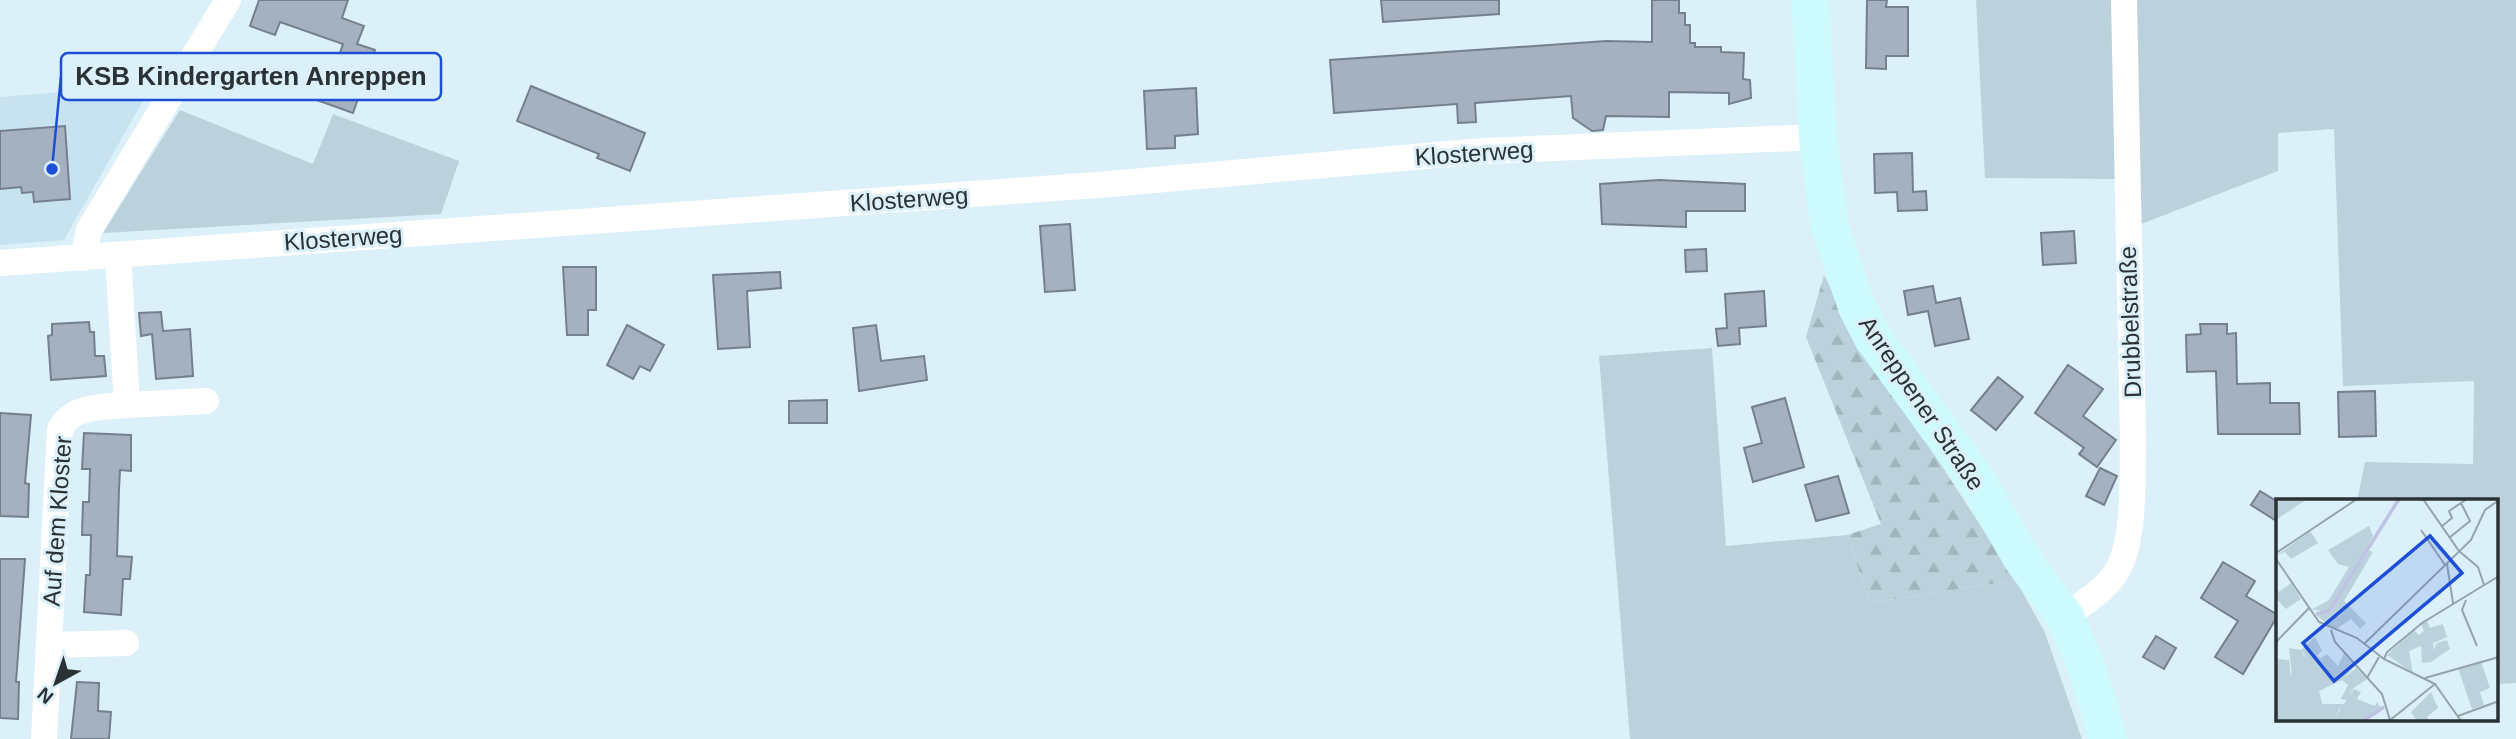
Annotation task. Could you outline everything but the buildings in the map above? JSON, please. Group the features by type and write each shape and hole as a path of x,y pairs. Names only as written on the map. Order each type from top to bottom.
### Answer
{"street":[{"path":"83,258 89,230 228,0"},
{"name":"Anreppener Straße","path":"1810,0 1818,137 1829,224 1857,307 1873,338 1977,481 2023,560 2065,617 2088,671 2108,739"},
{"name":"Drubbelstraße","path":"2065,617 2115,575 2123,558 2131,508 2133,439 2124,0"},
{"name":"Klosterweg","path":"0,262 118,256 1085,186 1482,150 1818,137"},
{"path":"118,256 127,405"},
{"name":"Auf dem Kloster","path":"44,739 60,429 64,423 84,410 206,401"},
{"path":"49,645 125,643"}],"shaded area":[{"path":"152,85 64,240 0,245 0,97"}],"green space":[{"path":"1976,0 2114,0 2116,179 1985,178"},
{"path":"2132,0 2516,0 2516,683 2498,684 2498,499 2357,499 2365,462 2473,464 2474,381 2343,386 2334,129 2278,133 2278,171 2136,226"},
{"path":"180,110 313,164 333,114 459,161 441,214 103,233"},
{"path":"1824,275 1855,333 2016,580 1870,603 1847,535 1881,524 1806,337"},
{"path":"1712,348 1726,546 1847,535 1870,603 2016,580 2045,633 2082,739 1630,739 1599,356"}],"place":[{"name":"KSB Kindergarten Anreppen","path":"52,169"}]}
